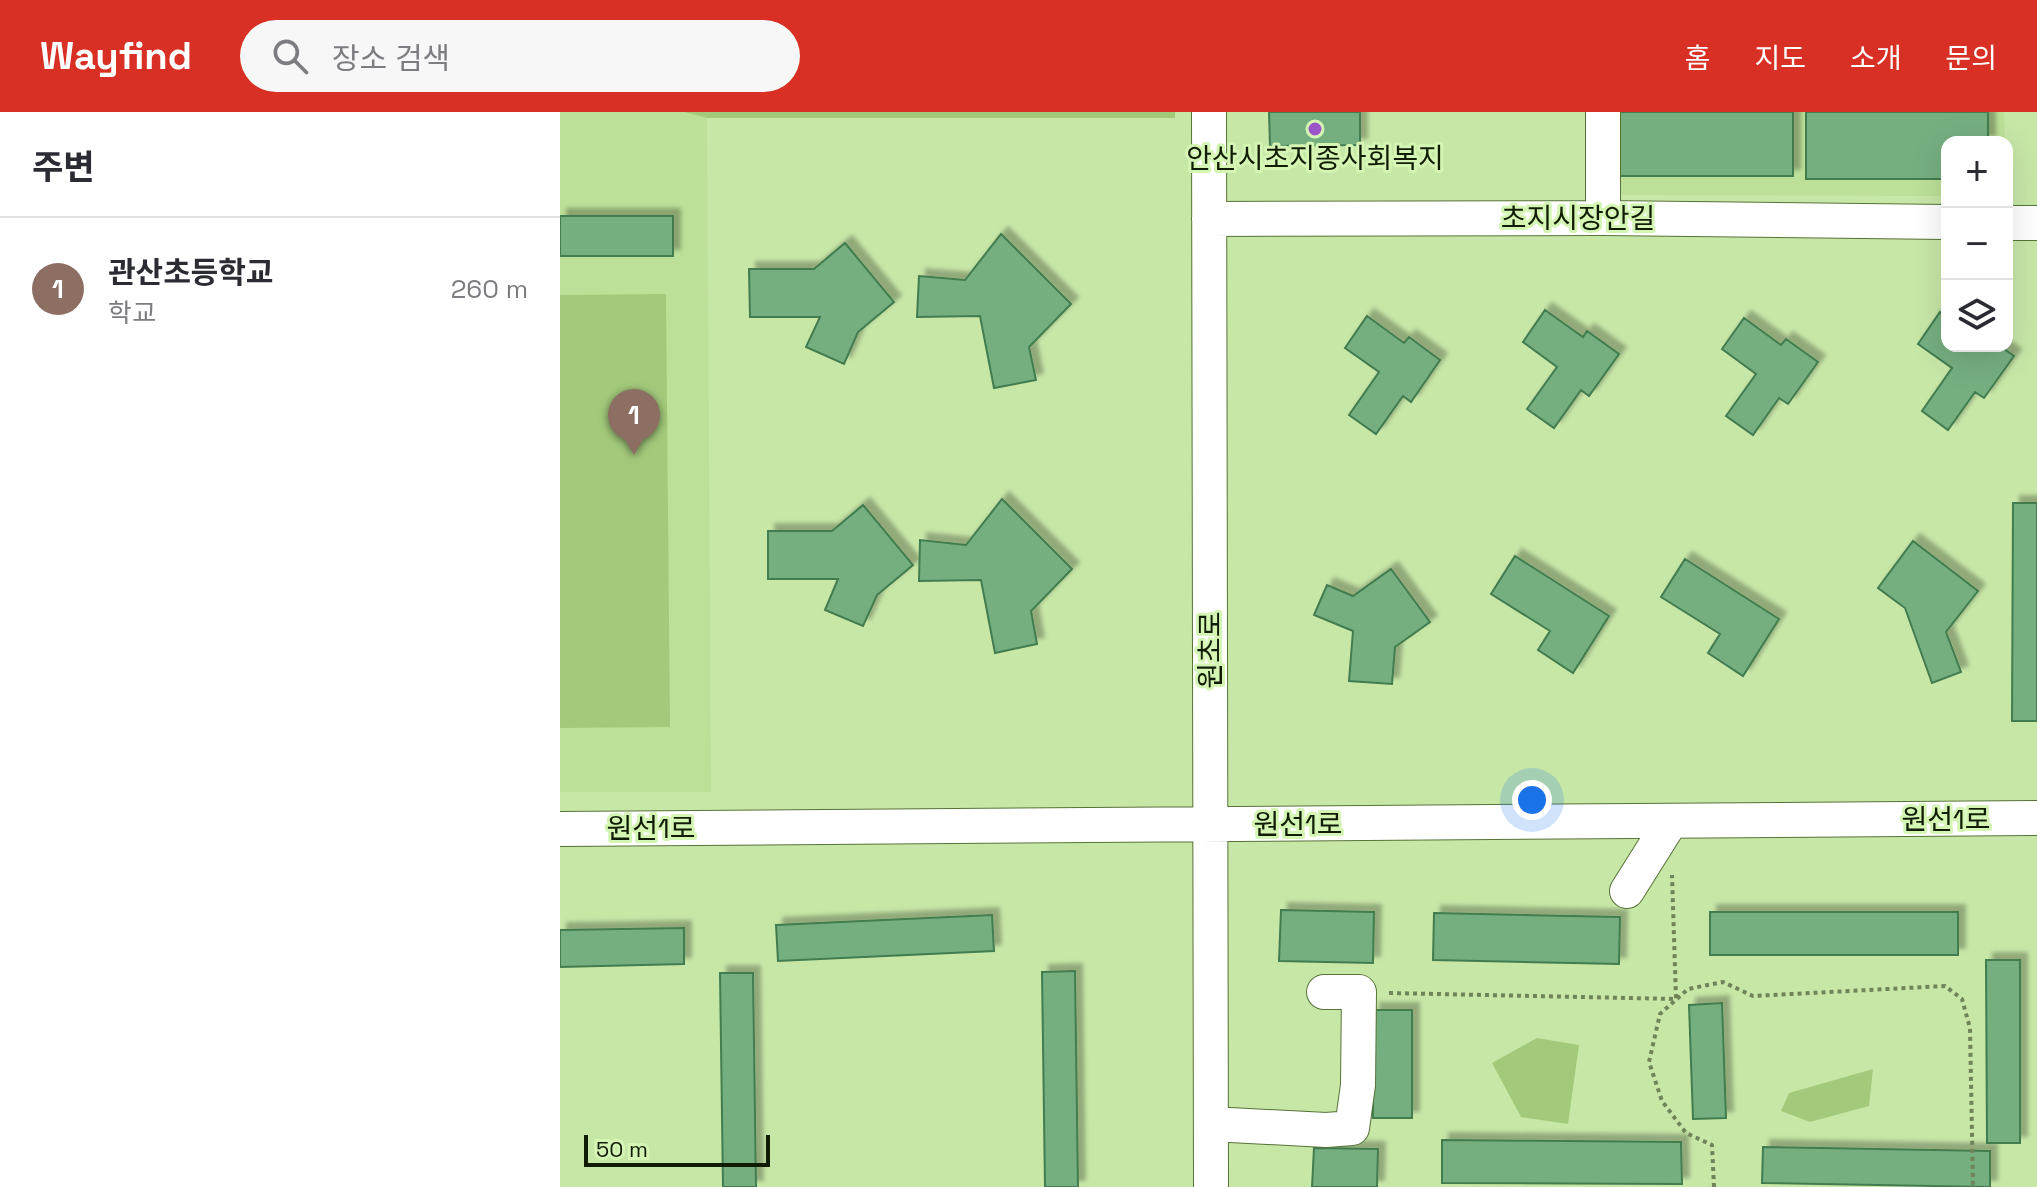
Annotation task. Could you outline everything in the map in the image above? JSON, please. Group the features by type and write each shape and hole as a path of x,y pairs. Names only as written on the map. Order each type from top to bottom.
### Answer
{"street":[{"name":"원초로","path":"1209,112 1211,1187"},
{"path":"1603,112 1603,218"},
{"name":"초지시장안길","path":"1209,219 1603,218 1941,222"},
{"path":"2013,223 2037,223"},
{"name":"원선1로","path":"560,829 2037,818"},
{"path":"1627,891 1671,821"},
{"path":"1211,1124 1326,1130 1352,1128 1358,1085 1359,992 1324,992"}],"path":[{"path":"1672,866 1676,999"},
{"path":"1714,1187 1712,1145 1686,1133 1662,1101 1649,1062 1660,1014 1688,989 1723,982 1753,996 1945,986 1962,999 1970,1028 1973,1187"},
{"path":"1359,992 1676,999"}],"shaded area":[{"path":"560,112 684,112 707,118 711,792 560,792"},
{"path":"684,112 1175,112 1175,118 707,118"},
{"path":"1619,112 2004,112 2005,136 1941,136 1941,196 1619,195"},
{"path":"666,294 670,727 560,728 560,295"},
{"path":"1537,1038 1579,1045 1568,1124 1521,1117 1492,1063"},
{"path":"1873,1069 1869,1106 1810,1122 1781,1111 1789,1093"}],"building":[{"name":"안산시초지종사회복지","path":"1269,112 1360,112 1360,145 1270,146"},
{"path":"1610,112 1793,112 1793,176 1611,176"},
{"path":"1806,112 1988,112 1988,136 1941,136 1941,179 1806,179"},
{"path":"560,216 673,216 673,256 560,256"},
{"path":"1001,234 1071,304 1029,347 1036,380 994,388 980,316 917,317 919,276 965,280"},
{"path":"845,243 894,302 858,332 844,364 806,347 820,317 750,317 749,269 814,269"},
{"path":"1545,310 1583,337 1587,331 1619,354 1589,396 1581,390 1554,428 1527,409 1557,367 1523,342"},
{"path":"1940,312 1941,352 2008,352 2014,356 1984,398 1975,392 1948,430 1922,411 1952,368 1918,344"},
{"path":"1367,316 1404,343 1409,337 1440,360 1411,402 1403,396 1376,434 1349,415 1379,372 1345,348"},
{"path":"1744,318 1781,345 1786,339 1818,362 1788,404 1779,398 1753,435 1726,416 1756,374 1722,349"},
{"path":"1002,499 1072,569 1031,611 1037,644 995,653 981,580 919,581 920,540 966,545"},
{"path":"2013,503 2037,503 2037,721 2012,721"},
{"path":"863,505 913,565 877,595 863,626 825,610 838,579 768,579 768,531 832,531"},
{"path":"1913,541 1978,591 1946,632 1961,672 1932,683 1905,608 1878,588"},
{"path":"1515,556 1609,616 1573,673 1538,650 1550,631 1491,594"},
{"path":"1685,559 1779,619 1743,676 1708,653 1720,634 1661,597"},
{"path":"1391,569 1430,622 1395,647 1392,684 1349,681 1353,631 1314,615 1327,585 1353,596"},
{"path":"1281,910 1374,912 1373,963 1279,961"},
{"path":"1710,912 1958,912 1958,955 1710,955"},
{"path":"1434,913 1620,917 1619,964 1433,960"},
{"path":"992,915 994,951 778,961 776,925"},
{"path":"684,928 684,964 560,967 560,930"},
{"path":"1986,960 2020,960 2020,1143 1987,1143"},
{"path":"1075,971 1078,1187 1045,1187 1042,972"},
{"path":"720,973 753,973 756,1187 723,1187"},
{"path":"1722,1003 1726,1118 1693,1119 1689,1005"},
{"path":"1373,1010 1412,1010 1412,1118 1373,1118"},
{"path":"1442,1140 1681,1142 1682,1184 1442,1183"},
{"path":"1763,1147 1990,1151 1990,1187 1762,1183"},
{"path":"1314,1148 1378,1149 1377,1187 1312,1187"}],"place":[{"name":"안산시초지종사회복지","path":"1315,129"},
{"name":"관산초등학교","path":"634,455"}]}
